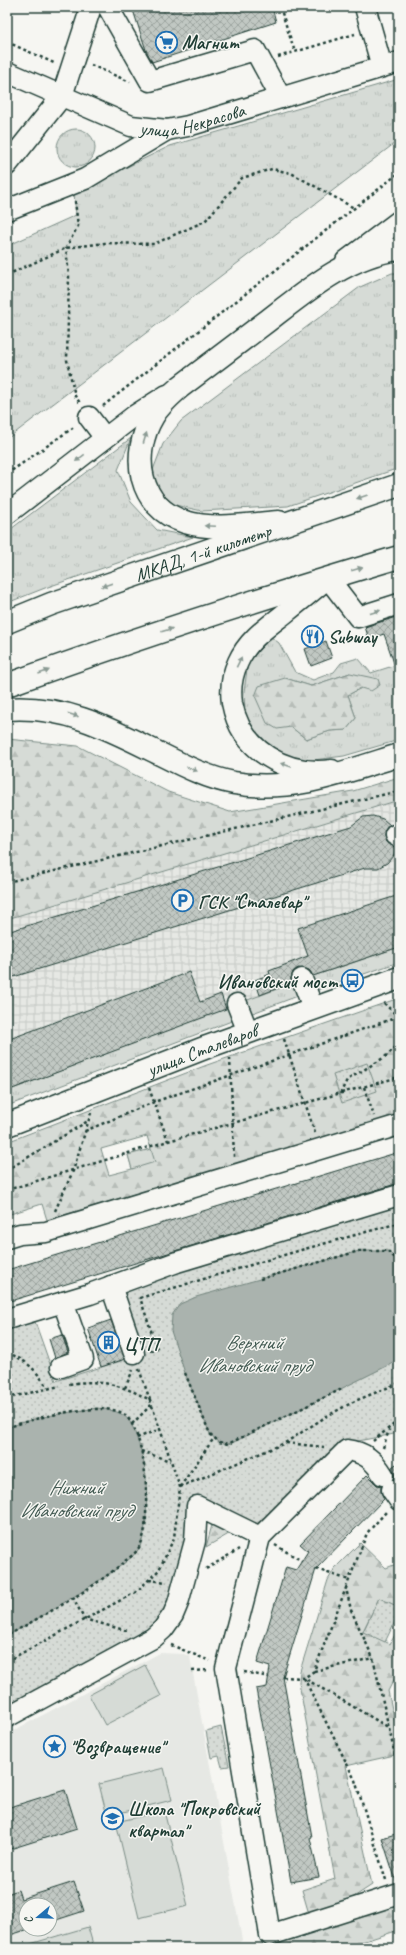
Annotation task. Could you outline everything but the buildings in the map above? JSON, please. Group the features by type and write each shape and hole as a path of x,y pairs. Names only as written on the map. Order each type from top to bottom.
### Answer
{"main road":[{"path":"290,521 223,526 201,525 173,518 153,502 143,479 141,450 153,417 163,403 180,387 311,288 343,268 380,253 399,249"},
{"name":"МКАД, 1-й километр","path":"7,622 51,604 290,521 399,485"},
{"path":"7,685 69,662 328,578 399,557"},
{"path":"7,709 49,710 68,714 115,732 181,765 234,783 260,786 306,783 399,755"},
{"name":"улица Сталеваров","path":"7,1125 248,1032 399,978"}],"street":[{"path":"7,165 62,96 91,7"},
{"path":"108,7 150,80 255,50 281,98"},
{"name":"улица Некрасова","path":"7,72 131,126 167,130 188,126 391,65 365,7"},
{"path":"7,210 85,179 167,130"},
{"path":"311,288 399,221"},
{"path":"7,514 134,416 180,387"},
{"path":"89,417 105,438"},
{"path":"366,765 325,771 305,770 287,767 270,759 254,747 243,733 235,716 231,695 232,677 238,661 250,643 262,630 328,578 358,617 399,604"},
{"path":"302,979 313,1008"},
{"path":"237,1004 248,1032"},
{"path":"7,1238 20,1234 46,1232 399,1125"},
{"path":"7,1319 112,1286 177,1262 399,1195"},
{"path":"112,1286 136,1357"},
{"path":"61,1367 82,1359 63,1302"},
{"path":"393,1491 378,1465 353,1450 260,1537 226,1668 270,1935 395,1896"},
{"path":"7,1717 153,1638 163,1629 173,1615 178,1603 196,1541 197,1506 260,1537"}],"path":[{"path":"280,7 295,52"},
{"path":"7,42 71,71"},
{"path":"7,93 12,96"},
{"path":"7,275 66,248 105,243 154,244 205,221 242,178 272,169 291,173 354,208"},
{"path":"7,474 89,417 399,173"},
{"path":"73,184 78,226 66,248 69,276 67,360 75,396 89,417"},
{"path":"7,882 399,791"},
{"path":"85,1131 154,1102 398,1018 380,999"},
{"path":"282,1032 320,1149"},
{"path":"340,1094 347,1080 385,1056 399,1044"},
{"path":"230,1051 234,1174"},
{"path":"7,1190 168,1141 399,1077"},
{"path":"147,1082 168,1141"},
{"path":"364,1087 380,1131"},
{"path":"46,1232 73,1170 92,1109"},
{"path":"7,1170 88,1121"},
{"path":"125,1388 136,1357 157,1348 140,1298 301,1250 398,1224"},
{"path":"260,1279 359,1251 388,1251 398,1259"},
{"path":"7,1353 15,1356 40,1375 47,1388"},
{"path":"7,1661 136,1592 159,1570 174,1538 180,1487 136,1357"},
{"path":"185,1373 210,1434 218,1442 228,1444 344,1388"},
{"path":"7,1398 47,1388 76,1383 111,1383 150,1400"},
{"path":"180,1487 285,1443 327,1416 355,1401 399,1383"},
{"path":"132,1424 152,1404"},
{"path":"7,1428 18,1423 56,1414 96,1408 115,1410 124,1415 132,1424 146,1474 146,1523 138,1549 117,1568 73,1598 7,1636"},
{"path":"285,1443 353,1450 399,1420"},
{"path":"136,1438 160,1429"},
{"path":"180,1487 214,1438"},
{"path":"141,1452 171,1461"},
{"path":"314,1671 367,1533 393,1491"},
{"path":"316,1569 349,1580"},
{"path":"346,1588 352,1610 373,1658 388,1727 399,1765"},
{"path":"73,1598 84,1619 153,1638"},
{"path":"304,1678 314,1671 373,1658"},
{"path":"283,1678 304,1678 388,1727"},
{"path":"304,1678 355,1780 395,1896"}],"shaded area":[{"path":"399,800 399,947 260,995 7,1091 7,918"},
{"name":"Школа \"Покровский квартал\"","path":"160,1653 184,1654 190,1657 242,1940 238,1944 227,1948 7,1948 7,1734"}],"green space":[{"path":"399,79 399,140 7,439 7,246 76,215 74,193 170,146"},
{"path":"76,129 86,132 92,138 95,148 92,158 86,164 76,167 66,164 60,158 57,148 60,138 66,132"},
{"path":"392,273 399,273 399,468 288,506 202,511 175,505 156,489 153,470 163,444 181,421 360,287"},
{"path":"131,438 118,470 131,502 157,530 193,537 45,588 7,603 7,532"},
{"path":"271,637 279,643 295,672 313,680 334,672 341,663 358,658 371,673 399,664 399,740 344,756 306,761 285,755 260,738 245,714 244,692 248,662","holes":["350,673 361,688 348,695 356,718 346,730 330,731 306,739 291,727 285,678 311,686"]},
{"path":"350,673 378,679 380,685 371,691 361,688 348,695 356,718 346,730 330,731 306,739 291,727 277,729 267,723 255,696 259,686 285,678 311,686"},
{"path":"7,739 78,746 168,792 230,812 353,791 399,777 399,800 7,919"},
{"path":"399,947 399,962 314,991 310,977"},
{"path":"298,981 303,994 7,1106 7,1091"},
{"path":"399,998 399,1104 395,1105 398,1116 47,1220 42,1204 7,1215 7,1142 207,1065","holes":["147,1136 151,1149 128,1155 132,1169 109,1175 101,1149"]},
{"path":"367,1063 377,1091 342,1103 333,1075"},
{"path":"151,1149 155,1162 132,1169 128,1155"},
{"path":"399,1198 399,1433 343,1444 259,1529 192,1502 192,1537 160,1627 7,1714 7,1328 34,1319 56,1381 137,1356 115,1290"},
{"path":"218,1522 234,1531 206,1547 212,1525"},
{"path":"360,1543 386,1568 399,1563 399,1607 379,1598 363,1631 390,1644 399,1627 399,1670 388,1691 399,1741 399,1754 346,1766 372,1885 343,1904 309,1914 302,1890 335,1879 299,1683 300,1671 328,1580 335,1568"},
{"path":"379,1598 399,1607 399,1613 385,1642 363,1632"},
{"path":"145,1665 161,1696 105,1725 89,1695"},
{"path":"221,1727 229,1766 222,1767 219,1756 211,1758 206,1731"},
{"path":"164,1768 172,1800 107,1816 99,1784"},
{"path":"164,1811 188,1906 139,1918 116,1822"},
{"path":"399,1903 399,1930 343,1948 257,1948"},
{"path":"88,1927 94,1948 31,1948 30,1944"}],"water":[{"name":"Верхний Ивановский пруд","path":"359,1251 388,1251 399,1262 399,1360 236,1441 228,1444 219,1442 210,1434 185,1373 171,1331 172,1315 180,1304 196,1297"},
{"name":"Нижний Ивановский пруд","path":"97,1408 117,1412 123,1415 132,1425 138,1440 145,1472 147,1501 145,1530 142,1541 135,1554 117,1569 67,1601 7,1636 7,1428 40,1418"}],"place":[{"name":"Магнит","path":"167,42"},
{"name":"Subway","path":"312,636"},
{"name":"ГСК \"Сталевар\"","path":"183,901"},
{"name":"Ивановский мост","path":"353,981"},
{"name":"ЦТП","path":"108,1343"},
{"name":"\"Возвращение\"","path":"55,1746"},
{"name":"Школа \"Покровский квартал\"","path":"113,1819"}]}
